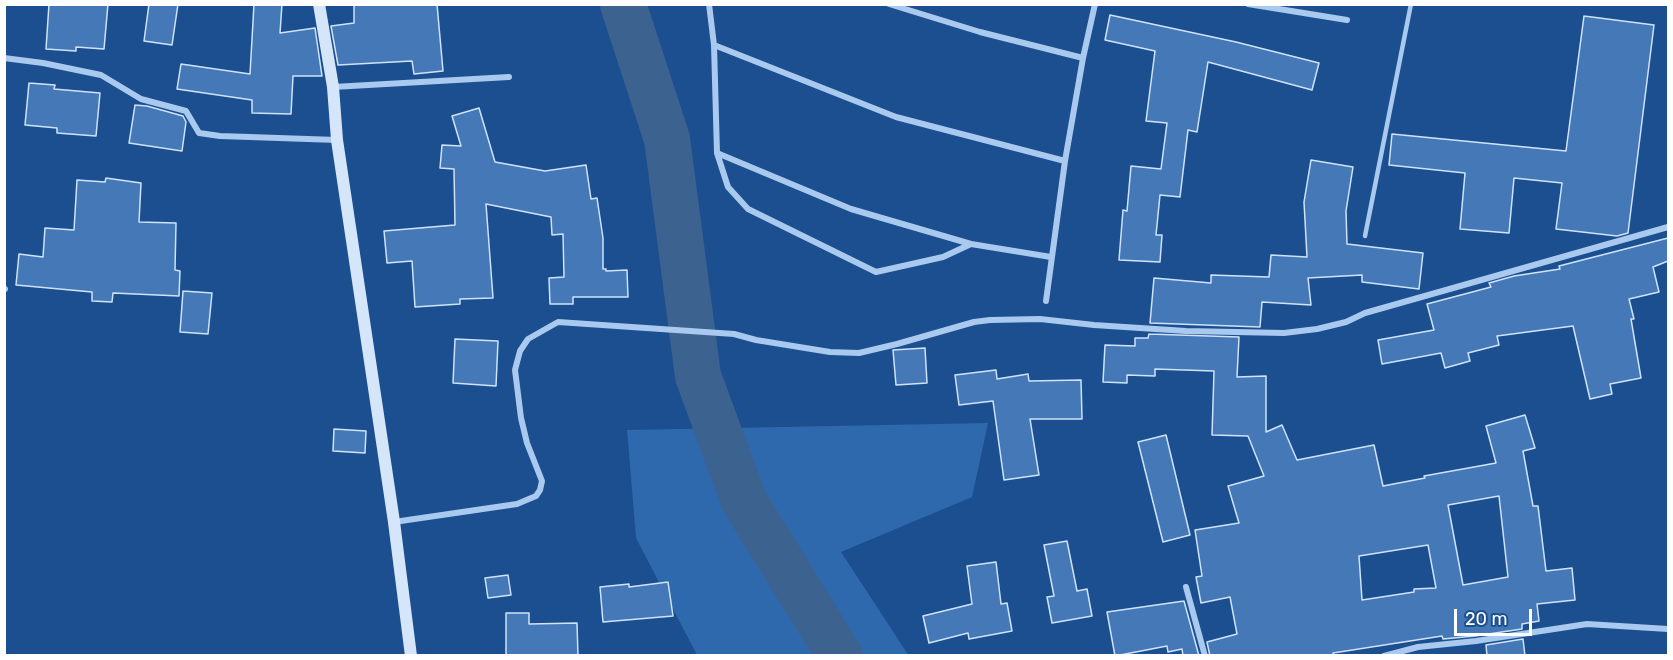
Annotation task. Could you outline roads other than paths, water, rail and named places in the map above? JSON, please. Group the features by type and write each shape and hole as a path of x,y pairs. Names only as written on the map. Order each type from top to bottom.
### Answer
{"street":[{"path":"319,4 333,87 337,140 394,522 411,656"},
{"path":"710,4 714,45 717,153 728,188 748,209 876,272 943,257 971,244"},
{"path":"889,4 980,32 1083,58"},
{"path":"1046,301 1065,161 1095,4"},
{"path":"1248,4 1347,20"},
{"path":"714,45 896,117 1065,161"},
{"path":"4,58 43,63 101,75 141,99 186,111 198,132 220,136 337,140"},
{"path":"333,87 509,77"},
{"path":"717,153 851,209 971,244 1051,257"},
{"path":"394,522 517,504 536,496 542,481 526,443 515,370 520,351 528,339 558,322 734,334 756,340 830,352 859,353 908,342 974,322 990,320 1040,319 1186,331 1295,332 1346,322 1365,313 1668,227"},
{"path":"1186,587 1205,656"},
{"path":"1384,656 1418,647 1476,641 1587,624 1668,629"}],"lane":[{"path":"1365,236 1412,4"}],"waterway":[{"path":"623,4 667,139 698,376 744,501 840,656"}]}
